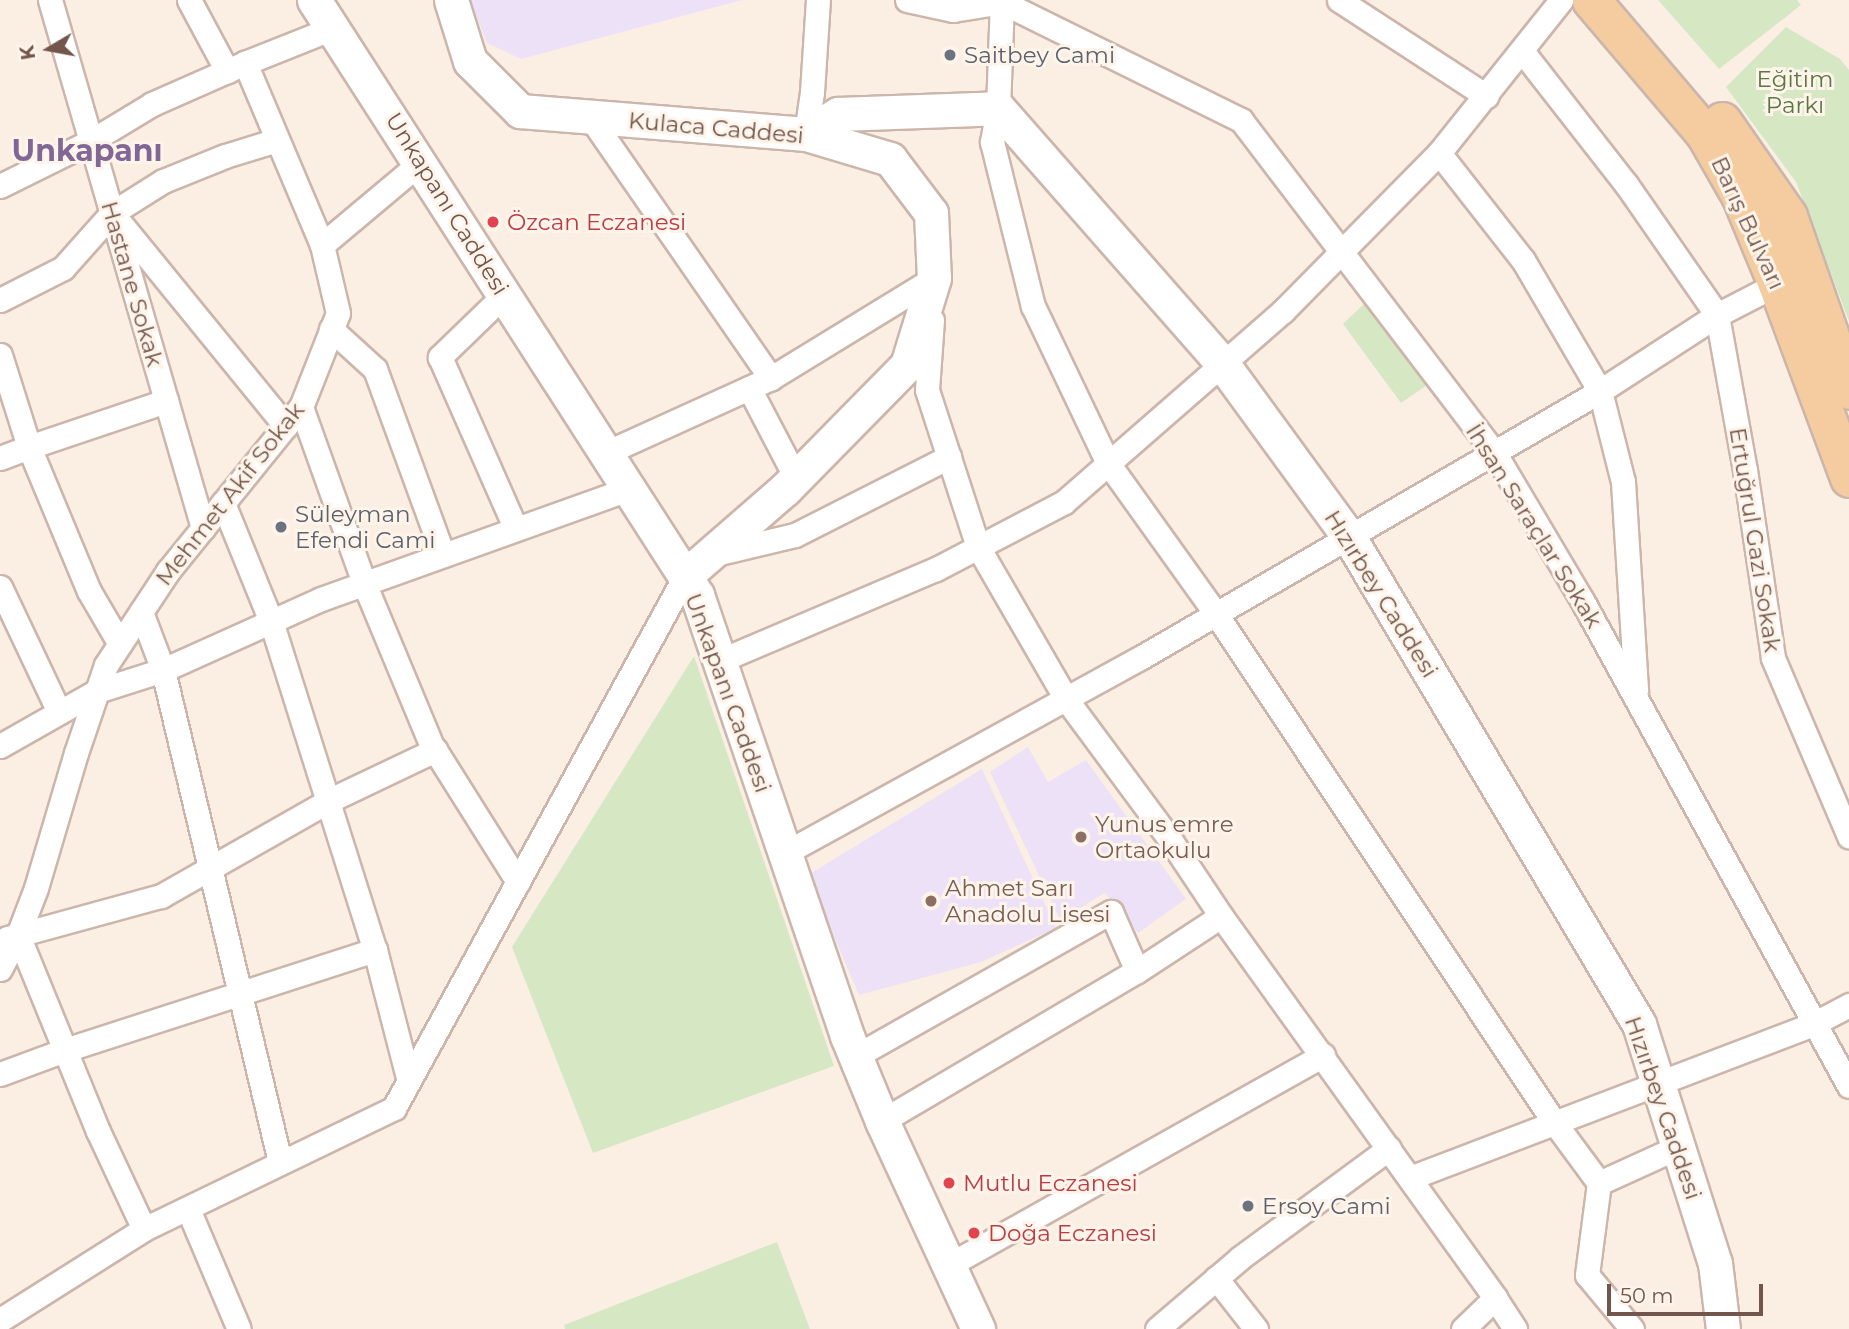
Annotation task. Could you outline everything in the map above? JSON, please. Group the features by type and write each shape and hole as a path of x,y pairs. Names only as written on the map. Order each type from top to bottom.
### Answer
{"main road":[{"name":"Unkapanı Caddesi","path":"314,0 421,162 629,489 697,566 697,595 856,1056 882,1121 978,1329"},
{"name":"Kulaca Caddesi","path":"451,0 470,61 520,111 806,134 890,159 931,213 934,278 907,365 796,478 697,566"},
{"name":"Barış Bulvarı","path":"1591,0 1705,134 1740,195 1777,284 1849,478"},
{"name":"Barış Bulvarı","path":"1619,0 1712,106 1788,216 1849,390"},
{"path":"806,134 838,114 998,108"},
{"name":"Hızırbey Caddesi","path":"998,108 1222,363 1349,537 1639,1024 1715,1263 1723,1329"}],"street":[{"name":"Hastane Sokak","path":"50,0 202,528"},
{"name":"Mehmet Akif Sokak","path":"0,969 9,938 36,888 106,665 202,528 301,407 338,313 322,245 277,140 236,67 189,0"},
{"path":"806,134 812,92 818,0"},
{"path":"907,0 953,10 1002,1 998,108 992,142 1033,306 1108,463 1216,614 1553,1122 1599,1184 1587,1275 1632,1329"},
{"path":"1339,0 1486,96"},
{"path":"719,661 936,569 1063,502 1283,311 1439,153 1561,0"},
{"name":"İhsan Saraçlar Sokak","path":"1002,1 1241,120 1494,453 1636,698 1849,1086"},
{"path":"0,186 91,141 152,104 333,27"},
{"path":"1522,51 1626,184 1717,315"},
{"path":"590,117 771,379"},
{"path":"0,300 63,268 112,214 163,181 225,156 277,140"},
{"path":"1439,153 1523,260 1600,391 1623,482 1636,698"},
{"path":"322,245 421,162"},
{"path":"112,214 286,426"},
{"path":"606,453 771,379 934,278"},
{"path":"934,278 927,390 978,547 1066,699 1171,841 1221,916 1323,1055 1515,1329"},
{"path":"785,853 1216,614 1600,391 1717,315 1777,284"},
{"path":"505,294 440,358 516,529"},
{"name":"Ertuğrul Gazi Sokak","path":"1717,315 1745,470 1773,658 1849,836"},
{"path":"331,329 375,369 443,555"},
{"path":"0,355 29,447 89,591 120,644"},
{"path":"749,388 796,478"},
{"path":"0,458 166,401"},
{"path":"301,407 364,583 434,751 518,882"},
{"path":"0,1320 144,1229 394,1108 697,566 795,535 949,457"},
{"path":"0,746 97,691 163,670 364,583 629,489"},
{"path":"223,503 271,621 375,950 409,1080"},
{"path":"0,587 59,712"},
{"path":"141,612 163,670 280,1162"},
{"path":"144,1229 98,1131 65,1050 9,938 161,896 328,801 434,751"},
{"path":"856,1056 1111,912 1138,971"},
{"path":"882,1121 1138,971 1221,916"},
{"path":"0,1074 65,1050 375,950"},
{"path":"1410,1178 1813,1024 1849,1005"},
{"path":"949,1265 1323,1055"},
{"path":"1599,1184 1678,1147"},
{"path":"1166,1326 1216,1278 1388,1148"},
{"path":"188,1209 239,1329"},
{"path":"1216,1278 1256,1329"},
{"path":"1463,1329 1495,1298"}],"shaded area":[{"path":"470,0 742,0 521,59 487,43"},
{"name":"Yunus emre Ortaokulu","path":"1028,747 1048,782 1086,760 1186,899 1138,933 1105,893 1060,920 990,772"},
{"name":"Ahmet Sarı Anadolu Lisesi","path":"982,769 1056,928 981,962 859,995 808,875"}],"green space":[{"path":"1658,0 1797,0 1801,5 1719,69"},
{"name":"Eğitim Parkı","path":"1786,27 1840,59 1849,70 1849,321 1796,182 1726,87"},
{"path":"1366,302 1430,383 1401,403 1343,324"},
{"path":"694,656 834,1066 593,1153 512,947"},
{"path":"777,1242 810,1329 565,1329 564,1325"}],"place":[{"name":"Saitbey Cami","path":"950,55"},
{"name":"Özcan Eczanesi","path":"493,222"},
{"name":"Süleyman Efendi Cami","path":"281,527"},
{"name":"Yunus emre Ortaokulu","path":"1081,837"},
{"name":"Ahmet Sarı Anadolu Lisesi","path":"931,901"},
{"name":"Mutlu Eczanesi","path":"949,1183"},
{"name":"Ersoy Cami","path":"1248,1206"},
{"name":"Doğa Eczanesi","path":"974,1233"}],"district":[{"name":"Unkapanı","path":"87,151"}]}
